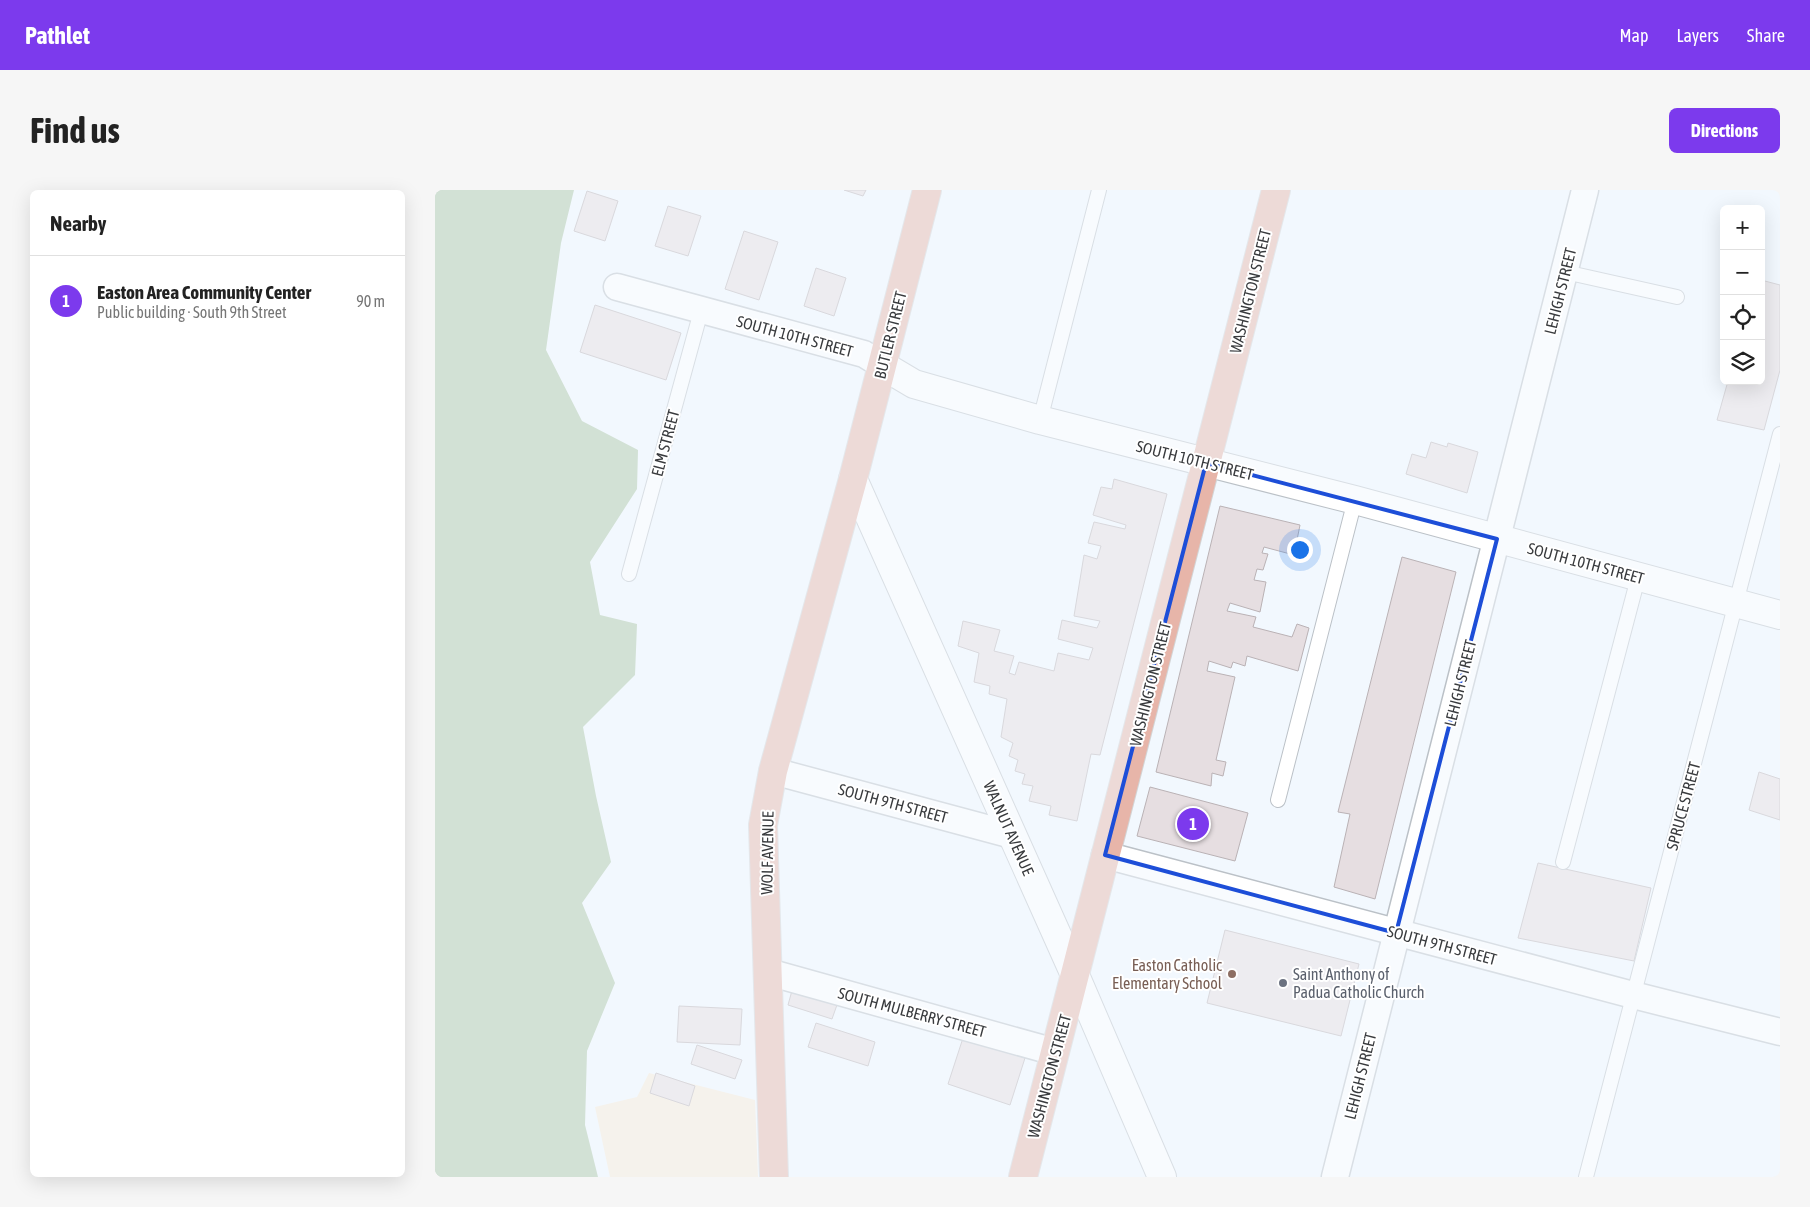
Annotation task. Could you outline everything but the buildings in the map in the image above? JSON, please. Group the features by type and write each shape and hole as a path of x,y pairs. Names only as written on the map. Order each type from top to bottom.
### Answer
{"main road":[{"name":"BUTLER STREET","path":"853,480 927,190"},
{"name":"WASHINGTON STREET","path":"1023,1177 1276,190"},
{"name":"WOLF AVENUE","path":"774,1177 763,825 773,771 853,480"}],"street":[{"name":"LEHIGH STREET","path":"1335,1177 1585,190"},
{"name":"SOUTH 10TH STREET","path":"617,287 864,354 914,384 1040,420 1355,500 1780,615"},
{"name":"WALNUT AVENUE","path":"853,480 1075,975 1162,1177"},
{"name":"SOUTH 9TH STREET","path":"773,771 1012,835"},
{"name":"SOUTH 9TH STREET","path":"1105,855 1396,933 1780,1032"},
{"name":"SOUTH MULBERRY STREET","path":"768,972 1055,1052"}],"lane":[{"path":"1040,420 1099,190"},
{"path":"1565,272 1677,297"},
{"name":"ELM STREET","path":"629,574 701,311"},
{"name":"SPRUCE STREET","path":"1586,1177 1780,434"},
{"path":"1278,800 1355,500"},
{"path":"1563,862 1638,578"}],"highlighted area":[{"path":"1206,463 1497,539 1396,933 1105,855"}],"shaded area":[{"path":"649,1073 755,1100 758,1177 610,1177 595,1107 637,1097"}],"green space":[{"path":"435,190 574,190 561,243 546,350 582,421 638,450 637,489 590,562 600,615 637,624 635,675 583,727 611,862 582,903 615,983 587,1051 585,1125 598,1177 435,1177"}],"place":[{"name":"Easton Area Community Center","path":"1193,824"},
{"name":"Easton Catholic Elementary School","path":"1232,974"},
{"name":"Saint Anthony of Padua Catholic Church","path":"1283,983"}]}
